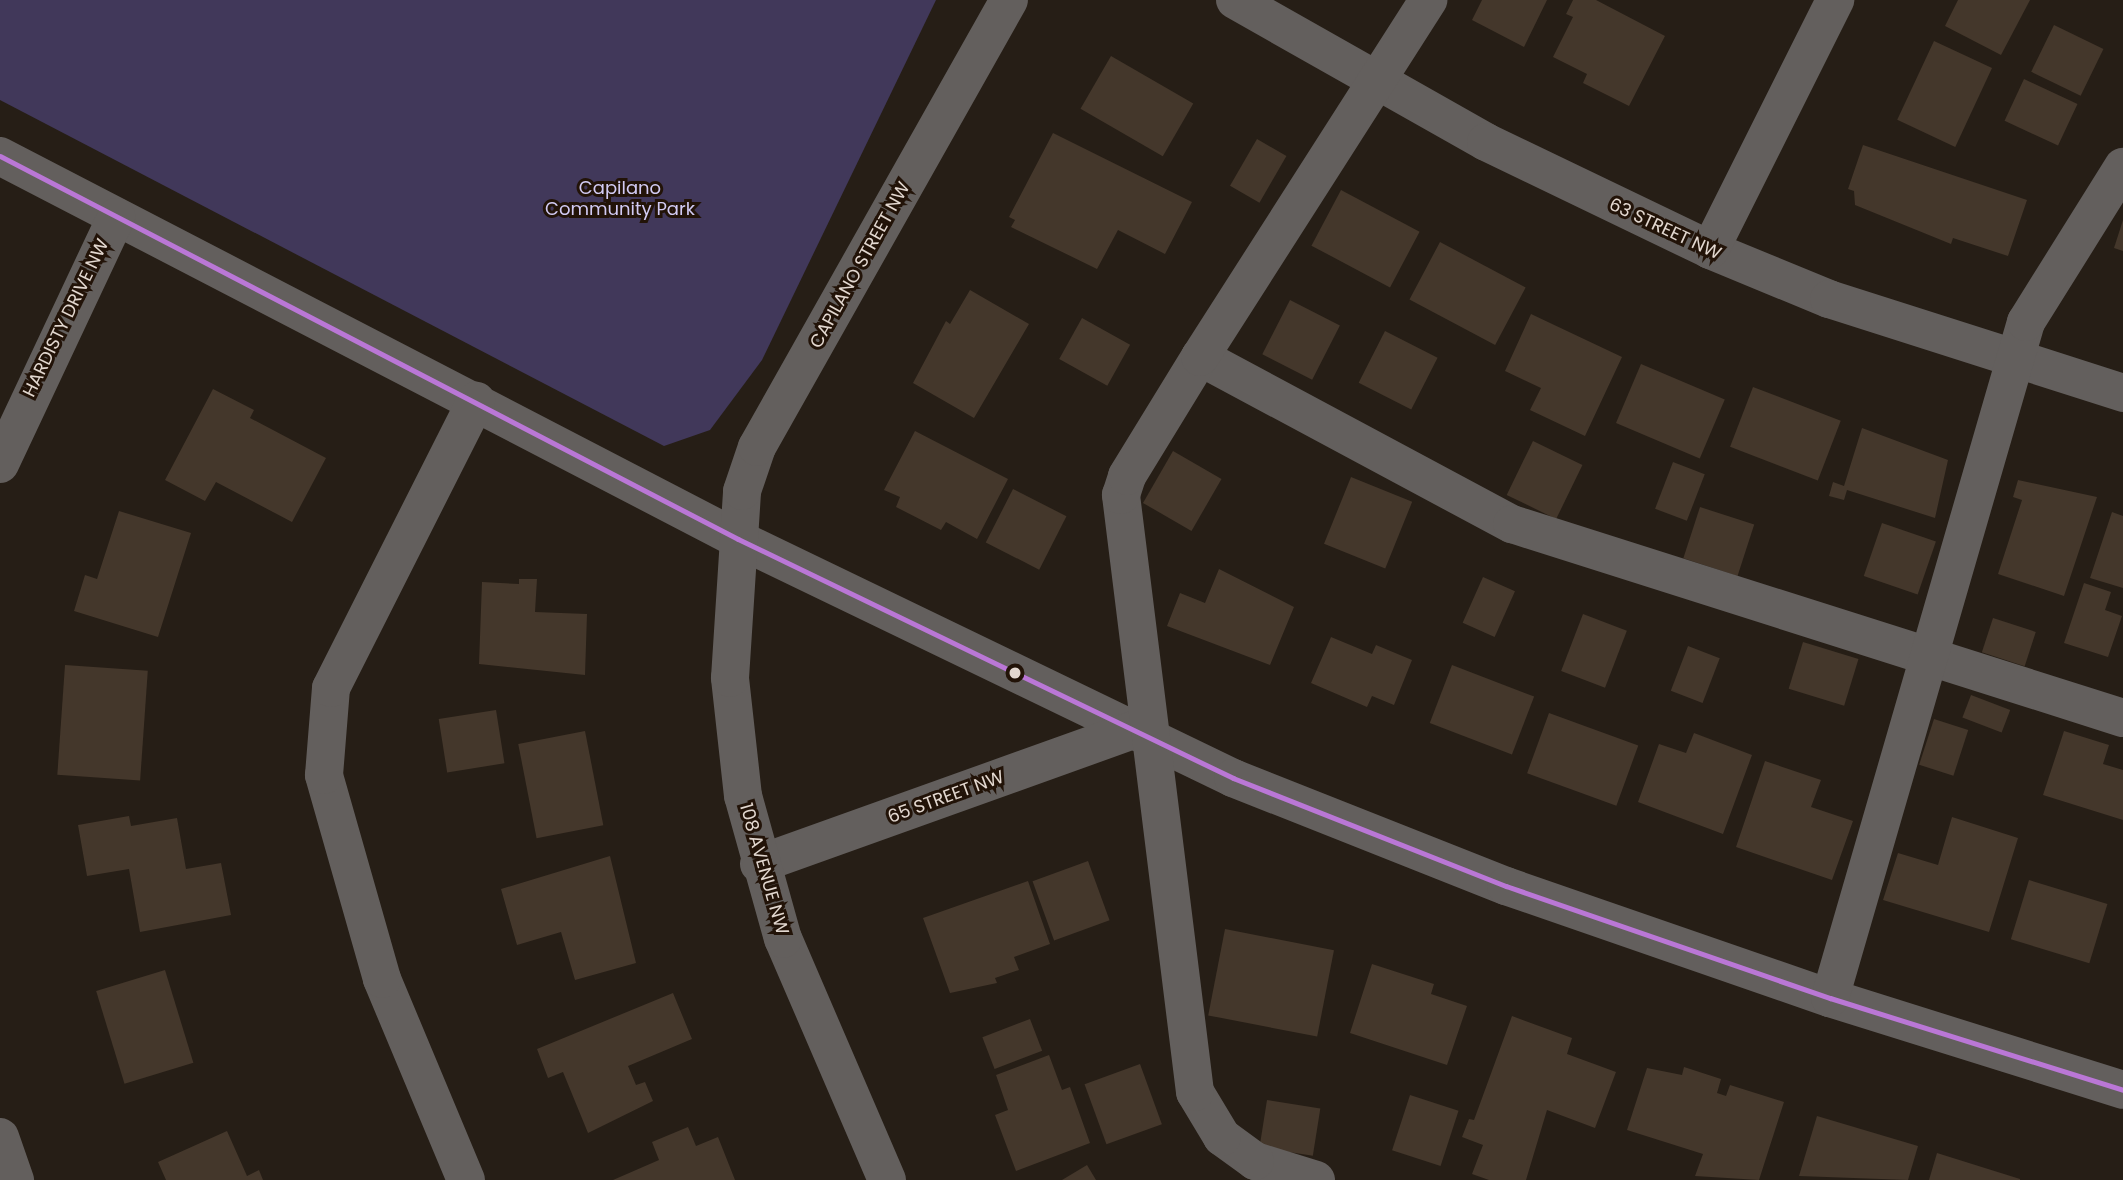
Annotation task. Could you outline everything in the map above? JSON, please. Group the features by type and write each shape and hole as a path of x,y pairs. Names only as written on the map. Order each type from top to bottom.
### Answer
{"street":[{"name":"CAPILANO STREET NW","path":"738,539 744,483 757,447 1009,0"},
{"name":"63 STREET NW","path":"1235,0 1498,148 1710,250 1829,299 2123,393"},
{"path":"1316,1180 1255,1161 1222,1138 1195,1092 1142,734 1121,495 1127,476 1200,357 1428,0"},
{"path":"1710,250 1835,0"},
{"path":"0,156 738,539 1233,778 1506,886 1830,998 2123,1090"},
{"path":"1830,998 1931,657 1938,612 2026,322 2123,167"},
{"name":"HARDISTY DRIVE NW","path":"0,464 116,217"},
{"path":"1200,357 1512,524 2123,718"},
{"path":"466,1180 382,979 324,775 331,688 476,401"},
{"name":"108 AVENUE NW","path":"738,539 730,678 743,796 759,864 783,939 887,1180"},
{"name":"65 STREET NW","path":"759,864 1142,734"}],"green space":[{"name":"Capilano Community Park","path":"0,0 936,0 762,360 710,430 664,446 0,100"}],"building":[{"path":"1482,0 1547,0 1524,47 1472,20"},
{"path":"1573,0 1596,0 1665,36 1629,106 1583,83 1587,74 1553,57 1573,17 1566,14"},
{"path":"1958,0 2030,0 2001,55 1945,26"},
{"path":"2054,25 2103,49 2081,96 2031,72"},
{"path":"1934,41 1992,68 1955,147 1897,120"},
{"path":"1111,56 1193,104 1163,156 1080,109"},
{"path":"2024,79 2077,104 2058,146 2005,121"},
{"path":"1053,133 1192,202 1165,254 1118,230 1097,269 1011,227 1015,220 1009,217"},
{"path":"1257,139 1286,156 1259,203 1230,186"},
{"path":"1863,145 2027,200 2008,256 1953,238 1951,244 1855,205 1854,191 1848,189"},
{"path":"1341,190 1420,232 1390,287 1311,246"},
{"path":"2123,220 2123,251 2114,248"},
{"path":"1440,242 1526,288 1495,345 1409,299"},
{"path":"970,290 1029,324 974,418 913,383 946,321 950,324"},
{"path":"1290,300 1340,325 1312,380 1262,354"},
{"path":"1531,314 1622,357 1585,436 1530,410 1541,388 1505,371"},
{"path":"1082,318 1130,345 1107,386 1059,359"},
{"path":"1385,331 1438,358 1411,409 1359,383"},
{"path":"1641,364 1725,400 1700,458 1616,423"},
{"path":"1753,387 1841,421 1818,480 1730,447"},
{"path":"213,389 254,410 250,418 326,458 292,522 216,482 205,501 165,480"},
{"path":"1862,428 1948,460 1935,518 1847,490 1844,500 1829,496 1833,482 1844,486"},
{"path":"915,431 1008,479 977,539 946,522 941,530 896,507 900,497 884,490"},
{"path":"1533,441 1582,465 1556,519 1507,495"},
{"path":"1173,451 1221,479 1191,531 1143,503"},
{"path":"1673,462 1705,474 1687,521 1655,509"},
{"path":"1351,477 1412,502 1385,568 1324,544"},
{"path":"2018,480 2097,497 2064,596 1998,574 2022,500 2013,497"},
{"path":"1013,489 1066,516 1039,570 986,542"},
{"path":"1700,507 1754,525 1738,576 1683,558"},
{"path":"119,511 191,533 158,637 74,611 85,575 97,579"},
{"path":"2112,512 2123,516 2123,588 2090,578"},
{"path":"1882,523 1936,542 1918,595 1864,576"},
{"path":"1219,569 1294,607 1270,665 1167,626 1180,593 1205,603"},
{"path":"1483,577 1515,591 1495,637 1463,623"},
{"path":"519,579 537,579 535,612 587,614 585,675 479,664 482,582 519,584"},
{"path":"2084,583 2111,592 2105,610 2122,616 2108,657 2064,643"},
{"path":"1583,614 1627,631 1605,688 1561,671"},
{"path":"1993,618 2036,632 2025,666 1982,652"},
{"path":"1331,637 1372,654 1376,645 1412,660 1394,705 1372,696 1367,707 1311,683"},
{"path":"1803,642 1858,659 1844,706 1789,689"},
{"path":"1688,646 1720,658 1703,703 1671,691"},
{"path":"65,665 148,671 140,781 57,775"},
{"path":"1452,665 1534,697 1512,754 1430,723"},
{"path":"1971,695 2010,710 2002,732 1962,717"},
{"path":"496,710 504,763 447,772 439,719"},
{"path":"1549,713 1638,745 1616,806 1527,773"},
{"path":"1934,719 1968,730 1953,776 1919,765"},
{"path":"585,731 603,825 537,838 518,744"},
{"path":"2064,731 2109,745 2103,764 2123,770 2123,820 2043,795"},
{"path":"1694,733 1752,755 1723,834 1638,802 1659,744 1686,753"},
{"path":"1765,761 1821,780 1811,807 1853,821 1832,880 1736,847"},
{"path":"129,816 131,826 177,818 186,869 221,863 231,915 140,932 129,869 87,876 78,825"},
{"path":"1952,817 2018,838 1989,932 1883,900 1898,853 1938,865"},
{"path":"610,856 636,963 575,980 561,932 517,945 501,889"},
{"path":"1088,861 1110,920 1054,940 1033,881"},
{"path":"2029,880 2107,904 2089,963 2011,939"},
{"path":"1028,881 1050,944 1014,957 1019,970 995,978 997,983 950,993 923,918"},
{"path":"1225,929 1334,950 1317,1037 1208,1015"},
{"path":"1372,964 1434,984 1431,994 1467,1006 1447,1065 1350,1033"},
{"path":"165,970 193,1063 125,1084 96,991"},
{"path":"673,993 692,1039 628,1066 636,1085 645,1082 653,1101 588,1133 563,1072 548,1078 537,1049"},
{"path":"1512,1016 1572,1038 1567,1054 1616,1072 1595,1128 1547,1110 1526,1180 1489,1180 1472,1174 1483,1145 1462,1137 1469,1119 1474,1120"},
{"path":"1030,1019 1042,1051 995,1069 982,1037"},
{"path":"1049,1055 1062,1090 1070,1087 1090,1143 1016,1171 995,1115 1008,1110 996,1075"},
{"path":"1140,1064 1162,1124 1106,1144 1085,1084"},
{"path":"1684,1067 1721,1079 1717,1093 1726,1096 1730,1085 1784,1102 1759,1180 1695,1176 1703,1154 1627,1130 1647,1068 1682,1075"},
{"path":"1410,1095 1459,1111 1441,1166 1392,1150"},
{"path":"1267,1100 1320,1108 1313,1156 1259,1147"},
{"path":"1817,1116 1918,1146 1908,1180 1799,1176"},
{"path":"688,1127 696,1146 718,1137 735,1180 613,1180 659,1160 652,1142"},
{"path":"227,1131 247,1176 259,1170 263,1180 166,1180 158,1162"},
{"path":"1937,1153 2020,1179 2020,1180 1929,1180"},
{"path":"1087,1165 1096,1180 1062,1180"}],"transit line":[{"path":"0,156 738,539 1233,778 1506,886 1830,998 2123,1090"}]}
